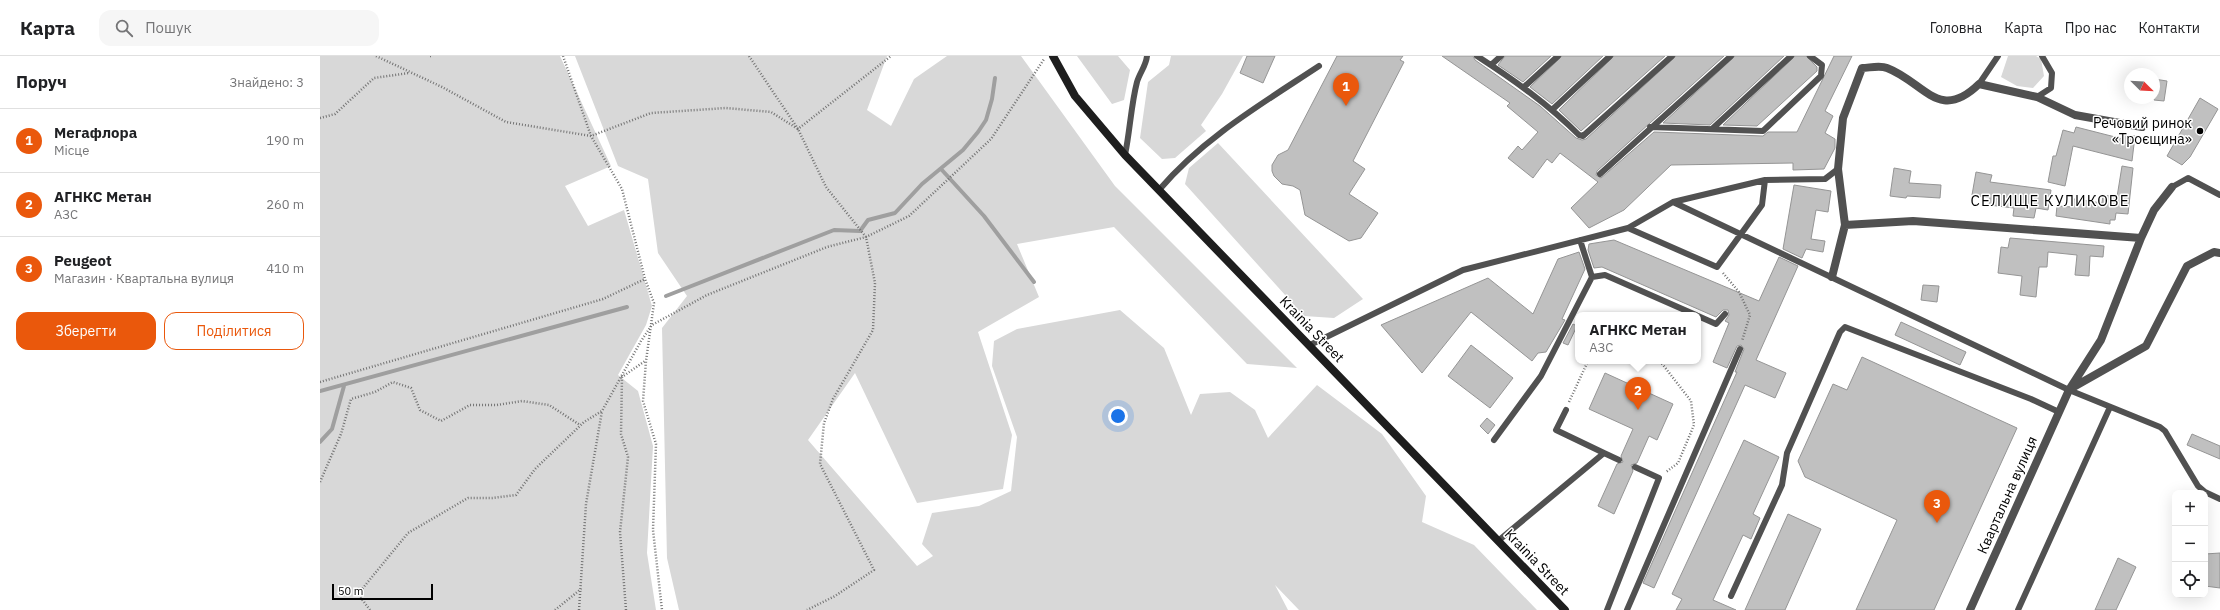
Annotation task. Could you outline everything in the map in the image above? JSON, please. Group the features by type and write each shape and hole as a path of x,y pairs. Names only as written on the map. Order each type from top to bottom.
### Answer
{"street":[{"name":"Krainia Street","path":"1053,56 1075,96 1125,155 1565,610"},
{"path":"1832,277 1845,225 1838,169 1843,118 1862,68 1886,67 1939,100 1953,100 1967,96 1979,84 2037,97 2075,115 2142,127"},
{"name":"Квартальна вулиця","path":"1970,610 2069,390 2101,340 2141,238 2154,210 2172,187"},
{"path":"1845,225 1913,221 2141,238"},
{"path":"2069,390 2146,346 2187,266 2214,252 2220,253"}],"lane":[{"path":"1125,155 1131,129 1137,81 1146,63 1147,56"},
{"path":"1477,56 1524,87 1553,109 1579,135 1583,136 1672,56"},
{"path":"1491,65 1501,56"},
{"path":"1524,87 1558,56"},
{"path":"1553,109 1610,56"},
{"path":"1600,174 1731,56"},
{"path":"1712,129 1791,56"},
{"path":"1650,128 1763,131 1821,76 1822,65 1810,56"},
{"path":"1979,84 1998,56"},
{"path":"2037,97 2051,88 2052,73 2042,56"},
{"path":"1159,190 1171,176 1213,138 1319,66"},
{"path":"1310,345 1463,270 1628,228 1673,202 1765,180 1825,179 1838,169"},
{"path":"2172,187 2188,178 2220,195"},
{"path":"1628,228 1717,267 1762,205 1765,180"},
{"path":"1673,202 2069,390 2165,431 2198,486 2204,492 2220,499"},
{"path":"1494,440 1541,376 1592,276 1580,240"},
{"path":"1592,276 1605,275 1690,312"},
{"path":"1701,317 1716,324 1725,314"},
{"path":"1731,596 1782,485 1787,453 1840,332 1845,327 2030,399 2059,412"},
{"path":"1627,610 1740,349"},
{"path":"2018,610 2110,407"},
{"path":"1566,410 1556,430 1619,460"},
{"path":"1498,541 1604,453"},
{"path":"1607,610 1659,478 1635,467"}],"path":[{"path":"376,56 442,87 506,122 590,136 651,113 726,108 771,112 798,129"},
{"path":"563,56 590,136 622,189 645,279 654,303 646,361 643,401 656,444 653,530 662,610"},
{"path":"749,56 798,129 826,187 866,237 875,283 873,330 833,399 824,423 820,464 874,570 835,596 807,610"},
{"path":"798,129 891,56"},
{"path":"579,610 586,504 602,411 641,341 652,325 707,295 827,247 866,237 908,216 991,139 1046,56"},
{"path":"320,118 335,114 374,78 410,73"},
{"path":"1717,267 1739,292 1750,315 1740,349"},
{"path":"320,382 602,299 645,279"},
{"path":"622,377 646,361"},
{"path":"1566,410 1587,364"},
{"path":"1659,478 1678,463 1694,425 1692,401 1662,364"},
{"path":"622,377 621,434 628,457 620,532 626,610"},
{"path":"320,482 341,434 351,399 375,392 392,382 411,388 420,410 441,421 470,405 497,405 522,401 549,405 580,425"},
{"path":"370,610 358,594 408,533 468,498 492,498 516,495 535,469 580,425 602,411"},
{"path":"555,610 580,589"}],"shaded area":[{"path":"320,56 560,56 611,166 565,186 588,226 624,210 652,306 646,325 618,375 638,391 653,446 647,553 656,610 320,610"},
{"path":"575,56 887,56 867,110 891,126 914,79 947,56 1021,56 1115,186 1297,368 1247,364 1114,227 1017,244 1039,297 978,332 1012,435 1003,489 917,503 855,373 808,440 917,566 933,556 922,544 932,513 979,506 1011,491 1017,437 992,366 994,341 1017,329 1120,310 1164,348 1191,415 1200,394 1230,392 1255,410 1268,438 1317,385 1382,434 1426,496 1422,522 1474,545 1537,610 1299,610 1275,585 1288,610 679,610 667,558 662,328 687,296 658,253 648,179 618,166"},
{"path":"1077,56 1118,56 1130,70 1124,100 1112,104"},
{"path":"1171,56 1243,56 1222,94 1201,125 1206,131 1175,158 1162,159 1140,138 1148,82 1169,65"},
{"path":"2008,56 2036,56 2041,59 2044,76 2033,88 2017,86 2001,77"},
{"path":"1218,143 1363,299 1334,318 1304,316 1185,184 1189,168"}],"building":[{"path":"1247,56 1275,56 1263,83 1240,73"},
{"path":"1337,56 1403,56 1400,60 1404,62 1353,161 1365,169 1349,194 1378,213 1361,238 1349,241 1305,215 1300,190 1293,186 1282,184 1274,176 1272,171 1272,165 1278,155 1288,150"},
{"path":"1442,56 1473,56 1475,60 1540,106 1576,138 1582,140 1586,139 1676,56 1724,56 1597,171 1596,175 1601,178 1654,132 1763,136 1768,132 1797,132 1834,56 1852,56 1825,111 1833,116 1825,133 1835,139 1835,148 1824,169 1793,170 1793,163 1671,165 1624,210 1589,228 1571,208 1598,182 1560,153 1552,163 1547,159 1533,178 1508,158 1518,146 1522,150 1538,132 1507,106 1510,103"},
{"path":"1505,56 1551,56 1523,82 1498,65"},
{"path":"1562,56 1603,56 1552,104 1530,87"},
{"path":"1614,56 1665,56 1581,131 1559,110"},
{"path":"1735,56 1784,56 1710,125 1663,123"},
{"path":"1795,56 1806,56 1817,67 1817,71 1757,126 1723,125"},
{"path":"2160,80 2167,81 2164,101 2160,101"},
{"path":"2200,98 2218,109 2190,157 2182,165 2167,156"},
{"path":"2076,127 2123,139 2124,135 2135,136 2132,161 2073,146 2065,186 2048,182 2053,156 2056,156 2063,130 2074,133"},
{"path":"2122,166 2133,168 2128,214 2116,213 2115,220 2110,220 2110,224 2056,216 2057,206 2073,207 2074,199 2102,203 2103,195 2117,197"},
{"path":"1894,168 1911,171 1909,183 1941,185 1940,198 1907,196 1906,198 1890,196"},
{"path":"1976,172 1992,175 1990,182 2051,190 2048,210 2036,208 2034,218 2013,216 2014,208 1989,205 1990,198 1972,195"},
{"path":"1794,185 1831,191 1828,212 1816,210 1811,239 1825,241 1823,252 1806,249 1802,258 1783,249"},
{"path":"2010,238 2104,246 2103,257 2090,256 2089,276 2075,275 2077,255 2048,252 2047,267 2039,267 2036,297 2020,295 2022,276 1998,273 2001,247 2008,248"},
{"path":"1614,240 1759,301 1779,257 1798,266 1756,360 1786,373 1775,398 1745,385 1654,588 1643,583 1737,372 1735,372 1744,349 1741,345 1737,346 1727,368 1713,362 1729,323 1725,321 1729,315 1728,310 1723,310 1716,317 1602,267 1594,268 1588,250 1589,244"},
{"path":"1579,252 1585,269 1562,319 1565,320 1546,352 1538,353 1532,361 1471,312 1422,373 1381,325 1488,278 1533,314 1558,259"},
{"path":"1923,285 1939,286 1937,302 1921,300"},
{"path":"1901,322 1966,352 1960,365 1895,335"},
{"path":"1573,324 1575,325 1575,330 1568,345 1563,343"},
{"path":"1471,345 1513,378 1490,408 1448,376"},
{"path":"1862,357 2017,428 1934,610 1856,610 1897,520 1805,477 1798,461 1833,384 1847,390"},
{"path":"1605,373 1673,404 1657,440 1649,436 1637,463 1631,465 1633,471 1614,514 1598,506 1617,464 1623,462 1621,456 1633,429 1589,409"},
{"path":"1487,418 1495,425 1488,434 1480,426"},
{"path":"2192,434 2220,446 2220,459 2187,445"},
{"path":"1744,440 1779,457 1753,514 1760,518 1751,539 1743,535 1713,600 1736,610 1676,610 1682,599 1672,594"},
{"path":"1788,514 1821,529 1785,610 1745,610"},
{"path":"2220,553 2220,588 2208,586 2208,554"},
{"path":"2118,558 2136,567 2116,610 2095,610"}],"waterway":[{"path":"666,296 834,230 860,231 868,220 895,213 922,184 963,150 978,132 986,120 992,99 995,78"},
{"path":"941,169 984,216 1034,282"},
{"path":"320,391 627,307"},
{"path":"320,442 332,429 344,386"}],"place":[{"name":"Мегафлора","path":"1346,106"},
{"name":"Речовий ринок «Троєщина»","path":"2200,131"},
{"name":"АГНКС Метан","path":"1638,410"},
{"name":"Peugeot","path":"1937,523"}],"district":[{"name":"СЕЛИЩЕ КУЛИКОВЕ","path":"2050,201"}]}
